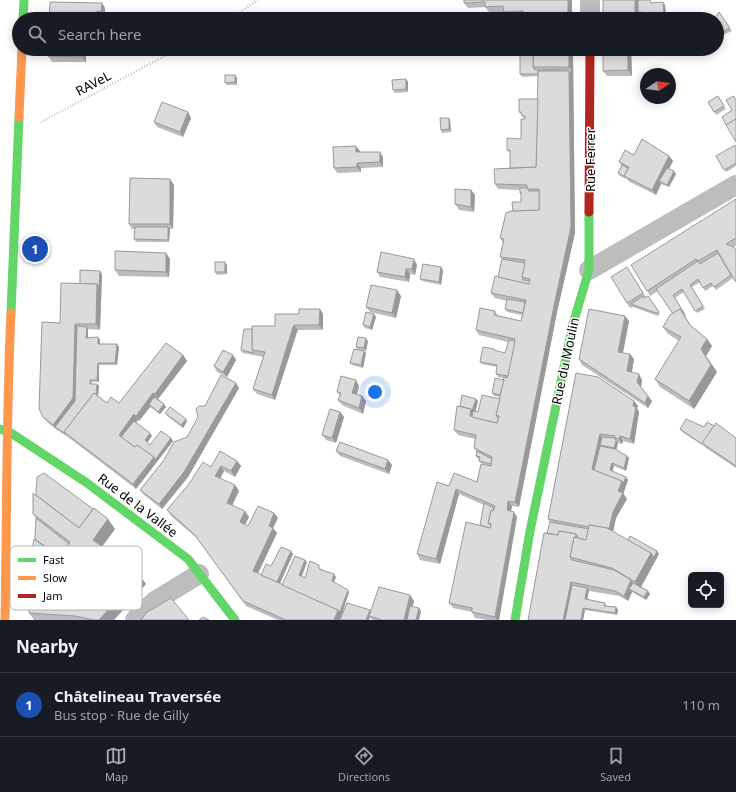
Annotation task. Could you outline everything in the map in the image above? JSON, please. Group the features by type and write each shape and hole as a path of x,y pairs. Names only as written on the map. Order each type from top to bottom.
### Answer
{"main road":[{"path":"23,12 24,0"},
{"path":"5,620 4,430 8,372 22,56"},
{"name":"Rue Ferrer","path":"589,270 590,56"},
{"name":"Rue du Moulin","path":"515,620 530,531 572,324 589,270"},
{"name":"Rue de la Vallée","path":"4,430 87,483 188,559 235,620"}],"street":[{"path":"590,0 590,12"},
{"path":"589,270 736,185"},
{"path":"135,620 154,600 199,574"}],"path":[{"path":"240,12 258,0"},
{"name":"RAVeL","path":"18,135 165,56"}],"building":[{"path":"464,0 568,0 568,12 504,12 503,6 485,7 485,2 464,3"},
{"path":"603,0 635,0 635,12 603,12"},
{"path":"638,0 650,0 651,3 663,2 664,12 638,12"},
{"path":"50,2 102,3 101,12 49,12"},
{"path":"724,19 730,28 724,31"},
{"path":"48,56 82,56 82,57"},
{"path":"520,56 533,56 533,67 535,70 571,69 571,73 569,71 538,71 538,74 520,74"},
{"path":"533,56 569,56 569,67 533,67"},
{"path":"603,56 628,56 628,70 603,71"},
{"path":"538,71 569,71 571,227 515,502 508,501 507,510 514,512 495,617 472,612 472,608 449,603 466,522 490,528 491,524 488,523 491,510 493,511 495,506 456,489 436,559 417,554 437,482 449,486 454,473 477,482 481,464 491,466 492,457 474,448 476,435 454,430 457,406 471,409 470,416 497,423 499,416 496,415 504,377 507,378 515,339 476,330 480,308 495,311 494,315 521,321 526,300 491,293 495,276 529,284 530,279 522,277 525,260 500,257 504,239 500,238 506,213 511,211 539,210 539,189 527,189 527,185 495,184 494,169 536,167"},
{"path":"225,75 235,75 235,82 225,83"},
{"path":"406,79 406,89 393,90 392,80"},
{"path":"718,96 724,106 714,112 708,102"},
{"path":"734,96 736,101 736,119 726,125 722,117 732,110 726,100"},
{"path":"519,99 538,99 536,167 510,168 510,150 507,150 507,138 521,139 521,119 525,119 525,116 522,116 521,112 519,112"},
{"path":"162,102 188,112 180,132 154,122"},
{"path":"440,118 449,118 449,129 441,130"},
{"path":"736,119 736,142 726,125"},
{"path":"642,139 669,156 652,190 624,176 629,167 619,162 625,150 634,155"},
{"path":"735,145 736,163 724,170 716,156"},
{"path":"356,146 356,152 380,152 380,162 357,163 357,167 334,168 333,147"},
{"path":"622,165 628,168 624,176 625,177 618,173"},
{"path":"667,168 674,171 667,185 659,181"},
{"path":"130,178 170,179 170,224 129,224"},
{"path":"520,188 527,188 529,191 539,191 539,210 513,211 512,202 521,202"},
{"path":"455,189 471,190 471,207 455,204"},
{"path":"736,199 736,238 726,244 734,247 736,251 736,280 735,281 717,250 698,261 696,259 647,291 631,265"},
{"path":"135,227 168,227 168,240 134,239"},
{"path":"115,251 166,253 166,272 115,270"},
{"path":"381,252 414,259 412,269 406,269 405,277 377,272"},
{"path":"718,253 731,275 714,287 711,283 703,288 698,279 690,285 703,306 695,311 682,289 673,295 684,313 680,309 673,314 656,289 698,261 700,264"},
{"path":"502,259 525,263 522,277 523,280 530,281 529,284 498,277"},
{"path":"215,262 225,262 225,272 215,272"},
{"path":"423,264 441,267 439,282 420,279"},
{"path":"627,267 643,293 627,303 611,277"},
{"path":"80,270 100,271 99,287 97,284 80,284"},
{"path":"61,283 97,284 96,324 75,324 73,398 53,425 43,417 39,409 42,322 60,323"},
{"path":"371,285 397,290 392,313 366,307"},
{"path":"643,296 644,298 648,296 659,312 656,313 631,304"},
{"path":"507,299 525,302 523,313 505,309"},
{"path":"299,309 320,309 319,325 294,325 272,395 253,389 265,352 252,350 252,326 275,326 275,314 299,314"},
{"path":"589,309 625,316 618,352 630,354 627,371 639,374 637,382 648,396 645,403 579,359"},
{"path":"680,309 690,325 707,339 701,349 711,365 689,401 655,379 681,337 663,327 670,315"},
{"path":"366,312 374,314 370,327 363,325"},
{"path":"77,326 87,327 86,338 98,337 98,344 117,344 115,363 98,363 97,380 90,380 90,384 97,384 96,395 94,393 64,432 66,434 55,427 75,401"},
{"path":"244,329 252,329 252,350 254,353 241,350"},
{"path":"358,337 366,338 364,348 356,347"},
{"path":"509,340 515,341 508,376 496,374 497,365 480,362 483,347 505,353"},
{"path":"166,343 183,355 155,394 153,393 136,416 134,414 119,435 135,447 137,445 154,457 133,484 64,432 94,393 107,403 111,397 119,403"},
{"path":"354,349 364,351 361,365 350,363"},
{"path":"223,350 233,355 223,372 214,366"},
{"path":"576,373 598,377 634,401 633,406 636,407 630,439 620,436 619,439 615,438 615,436 600,434 592,469 622,481 618,491 623,493 613,512 609,529 589,525 589,527 548,519"},
{"path":"221,375 236,383 184,472 159,504 140,490 164,460 174,442 187,437 198,417 196,409 199,406 205,406"},
{"path":"341,376 356,380 352,393 362,396 359,408 338,400 341,393 337,392"},
{"path":"495,378 504,380 500,395 492,393"},
{"path":"462,395 476,399 472,411 471,409 460,406"},
{"path":"482,395 500,399 496,415 498,418 497,423 472,417 473,411 478,412"},
{"path":"154,397 164,404 158,412 149,404"},
{"path":"170,407 186,419 181,425 165,413"},
{"path":"330,409 340,412 332,438 322,435"},
{"path":"686,419 704,427 707,422 714,426 702,444 680,429"},
{"path":"134,421 150,433 145,440 150,445 161,431 171,438 155,460 154,457 137,445 135,447 121,437"},
{"path":"716,423 736,438 736,466 702,443"},
{"path":"602,437 615,438 616,441 614,448 600,445"},
{"path":"340,442 388,460 385,469 336,451"},
{"path":"600,446 615,449 627,456 624,468 612,463 610,470 626,477 623,484 622,481 594,470"},
{"path":"220,451 237,461 231,471 221,466 215,476 235,485 227,503 245,511 240,522 248,526 258,506 274,513 269,526 273,528 253,571 338,610 334,620 286,620 243,601 194,534 167,510 189,484 203,462 211,467"},
{"path":"477,451 492,459 491,464 479,461 480,457 476,456"},
{"path":"44,473 93,509 79,528 36,495 37,477"},
{"path":"33,493 79,528 94,508 108,519 93,540 101,546 67,546 70,542 33,514"},
{"path":"484,503 494,508 493,511 491,510 488,523 491,526 490,528 480,525"},
{"path":"36,518 69,544 68,546 45,546 35,538"},
{"path":"550,522 589,529 586,540 578,538 576,534 559,531 558,535 547,533"},
{"path":"589,525 607,528 651,553 635,582 612,568 570,557 574,537 586,540"},
{"path":"559,531 576,534 570,557 572,560 614,570 631,580 624,596 615,591 571,582 563,620 528,620 544,533 558,535"},
{"path":"630,536 657,551 654,558 651,553 628,540"},
{"path":"34,539 44,546 33,546"},
{"path":"281,547 291,551 277,582 261,575 266,564 271,566"},
{"path":"295,556 305,560 299,575 305,578 310,561 319,565 319,569 334,574 332,581 348,590 340,612 282,585"},
{"path":"633,583 648,591 644,597 629,589"},
{"path":"572,585 587,588 585,599 605,603 604,606 616,607 615,613 583,608 581,620 565,620"},
{"path":"379,587 410,595 404,620 382,620 369,616"},
{"path":"171,598 189,620 141,620 146,613"},
{"path":"347,603 370,610 366,620 340,620"},
{"path":"410,606 419,608 416,620 407,620"},
{"path":"29,610 108,610 99,620 75,616 29,613"},
{"path":"203,617 209,620 199,620"}],"traffic: fast":[{"path":"23,12 24,0"},
{"path":"11,313 19,117"},
{"path":"515,620 530,531 573,324 589,270 589,212"},
{"path":"0,429 8,431 87,483 188,559 235,620"}],"traffic: slow":[{"path":"19,117 22,56"},
{"path":"5,620 7,428 11,313"}],"traffic: jam":[{"path":"589,212 590,56"}],"place":[{"name":"Châtelineau Traversée","path":"35,249"}]}
